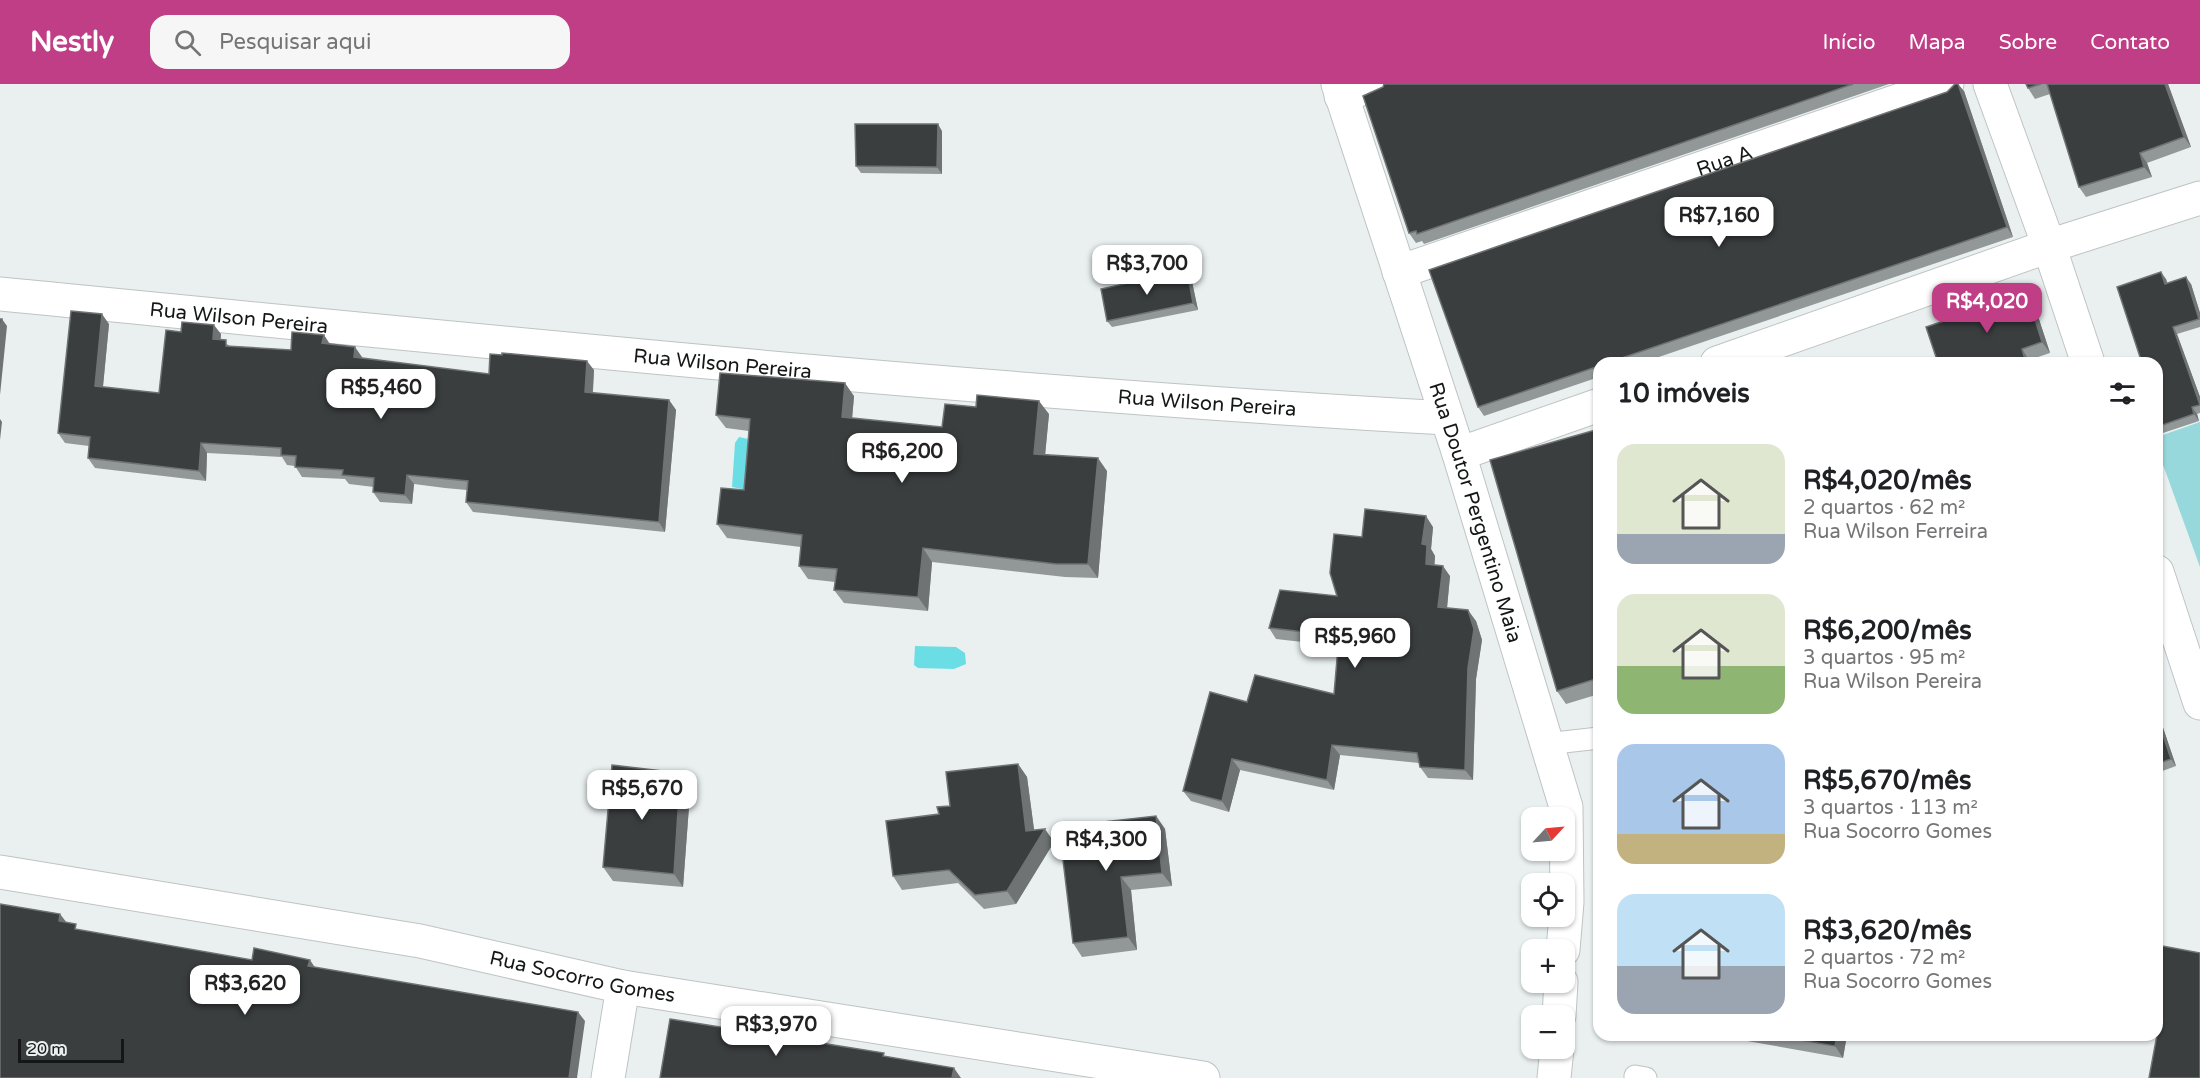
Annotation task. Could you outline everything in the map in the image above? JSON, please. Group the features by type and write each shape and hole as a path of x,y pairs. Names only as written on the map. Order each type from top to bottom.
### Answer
{"street":[{"path":"1340,90 1376,84"},
{"name":"Rua A","path":"1399,272 1947,84"},
{"path":"1990,84 2049,246 2086,357"},
{"name":"Rua Doutor Pergentino Maia","path":"1340,90 1459,454 1566,807 1568,902 1564,939"},
{"path":"1734,357 2049,246 2200,198"},
{"name":"Rua Wilson Pereira","path":"0,294 744,366 1260,407 1447,418"},
{"path":"1459,454 1593,407"},
{"path":"2163,590 2200,703"},
{"name":"Rua Socorro Gomes","path":"0,872 420,941 623,987 1203,1078"},
{"path":"608,1078 623,987"},
{"path":"1554,1078 1556,1059"}],"lane":[{"path":"1546,744 1593,739"}],"shaded area":[{"path":"2200,422 2200,567 2163,465 2163,435"},
{"path":"739,437 753,440 747,490 732,487 735,443"},
{"path":"915,646 956,647 965,653 966,664 954,669 918,668 914,665"}],"building":[{"path":"1384,84 1853,84 1417,234 1416,231 1409,233 1363,96 1383,87"},
{"path":"1958,84 2007,227 1625,357 1593,357 1593,368 1478,407 1429,270 1947,92"},
{"path":"2026,84 2041,84 2028,88"},
{"path":"2047,84 2165,84 2184,137 2140,153 2144,167 2079,187"},
{"path":"855,124 938,124 937,167 856,166"},
{"path":"1187,270 1193,303 1107,321 1101,289"},
{"path":"2161,272 2165,284 2186,277 2199,319 2173,327 2200,405 2192,407 2194,414 2163,425 2163,357 2140,357 2117,287"},
{"path":"2027,293 2042,342 2022,349 2024,357 1936,357 1926,327"},
{"path":"71,311 102,314 95,386 159,393 166,330 181,332 182,322 214,325 213,339 226,340 226,346 291,350 292,332 324,335 322,343 355,347 354,357 489,374 490,354 502,355 502,353 587,361 585,392 669,400 659,522 466,502 468,481 407,475 405,495 373,492 374,478 342,475 343,470 295,467 296,456 281,455 281,448 201,443 199,471 88,458 90,437 58,433"},
{"path":"720,373 845,383 842,417 942,427 945,404 976,407 977,395 1039,401 1034,454 1098,458 1088,564 1056,564 923,548 918,597 834,590 837,569 799,566 802,535 717,524 721,488 744,490 750,419 716,415"},
{"path":"1593,431 1593,680 1557,691 1490,460"},
{"path":"1365,509 1426,516 1422,544 1427,545 1426,564 1443,566 1438,607 1468,610 1474,629 1468,668 1465,770 1420,767 1417,753 1332,745 1327,780 1232,759 1222,801 1183,791 1210,692 1247,702 1255,675 1334,694 1339,636 1269,628 1280,590 1337,596 1330,573 1334,534 1362,537"},
{"path":"2163,735 2171,759 2163,762"},
{"path":"1018,764 1026,831 1045,829 1007,891 975,895 949,870 893,876 886,821 939,814 937,807 950,806 946,772"},
{"path":"612,765 662,771 661,779 680,780 674,874 603,867"},
{"path":"1156,816 1162,873 1121,877 1128,937 1073,943 1059,827"},
{"path":"0,904 60,914 59,921 76,924 75,929 252,960 254,948 310,960 308,966 578,1012 569,1078 0,1078"},
{"path":"2163,946 2200,953 2200,1078 2149,1078 2156,1041 2163,1041"},
{"path":"670,1019 884,1053 883,1056 954,1068 952,1078 660,1078"},
{"path":"1806,1041 1836,1041 1835,1046"}]}
